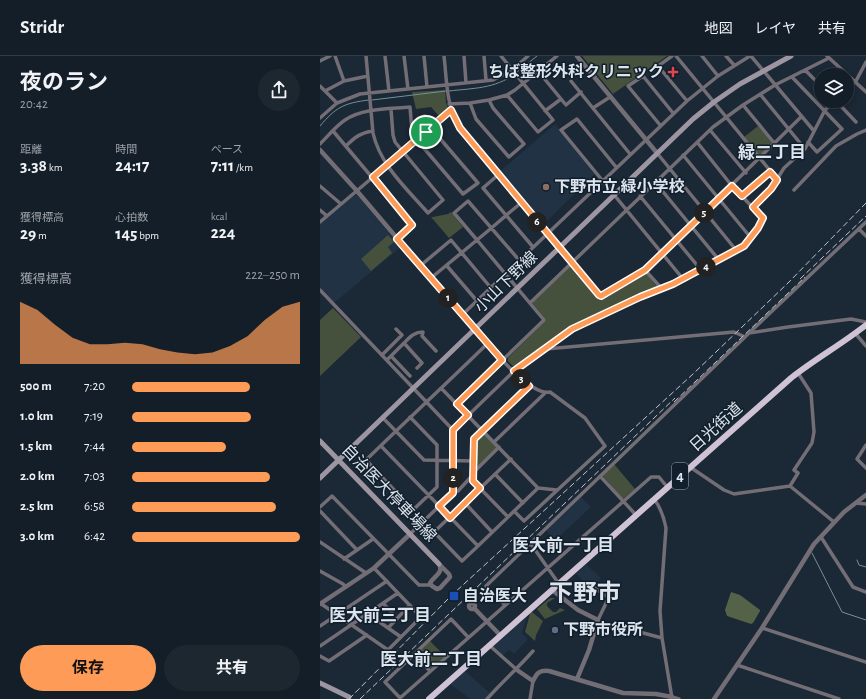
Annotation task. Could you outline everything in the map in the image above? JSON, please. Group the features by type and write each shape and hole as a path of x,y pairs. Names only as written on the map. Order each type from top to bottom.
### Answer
{"highway":[{"name":"日光街道","path":"429,699 798,373 856,333 866,323"}],"main road":[{"name":"小山下野線","path":"320,478 694,119 714,102 740,84 791,56"},
{"name":"自治医大停車場線","path":"320,441 439,564"},
{"path":"320,683 349,697"}],"street":[{"path":"320,61 330,56"},
{"path":"334,56 344,81"},
{"path":"366,56 375,143 379,153 387,165 428,213 443,200 395,142 390,109"},
{"path":"385,56 389,91"},
{"path":"404,56 408,89"},
{"path":"424,56 427,87"},
{"path":"444,56 449,104 460,128 547,234 601,296 645,270 746,173 801,117"},
{"path":"464,56 466,83"},
{"path":"484,56 486,80"},
{"path":"501,56 553,120 538,132 507,95"},
{"path":"321,116 337,103 349,97 360,94 494,80 512,70 527,56"},
{"path":"449,104 470,103 507,95 557,56"},
{"path":"577,56 736,250"},
{"path":"672,56 658,66 686,101"},
{"path":"676,56 777,180"},
{"path":"702,56 718,76"},
{"path":"726,56 734,65"},
{"path":"462,315 686,101 718,76 751,56 814,132"},
{"path":"530,303 696,142 726,117 760,94 828,57 856,81 866,92"},
{"path":"856,81 866,62"},
{"path":"805,70 814,79"},
{"path":"538,71 566,105 581,92"},
{"path":"325,91 344,81 368,76"},
{"path":"660,125 628,86 643,76 673,113"},
{"path":"792,76 826,110 842,129 817,152 808,142"},
{"path":"571,81 630,154"},
{"path":"320,86 337,103"},
{"path":"760,94 805,149"},
{"path":"593,108 610,97"},
{"path":"545,111 561,99"},
{"path":"470,103 476,119 509,157 524,144 493,108 489,100"},
{"path":"743,105 774,144"},
{"path":"320,144 344,120 355,114 410,107 412,131 417,140 463,194 478,183 432,128"},
{"path":"842,108 856,122"},
{"path":"320,222 432,128 451,110"},
{"path":"753,207 771,189 784,168 805,149 826,110"},
{"path":"425,116 419,118 422,128 426,132"},
{"path":"616,167 577,119 561,130 684,279"},
{"path":"710,130 746,173"},
{"path":"794,190 836,146 866,130"},
{"path":"333,131 412,225 397,239"},
{"path":"346,146 355,136 363,132 373,131"},
{"path":"453,430 514,371 572,329 640,297 684,279 744,246 751,238 763,218 732,186 696,142"},
{"path":"320,150 357,190 420,266 502,360 529,386 545,393 550,392 585,418 605,446 524,521 514,511"},
{"path":"683,155 751,238"},
{"path":"742,196 770,172"},
{"path":"498,175 483,188 533,247"},
{"path":"655,182 719,260"},
{"path":"320,186 341,204"},
{"path":"640,196 701,270"},
{"path":"457,404 544,320 454,213 468,201 519,260"},
{"path":"431,278 521,203"},
{"path":"320,210 327,216"},
{"path":"505,605 486,586 866,222"},
{"path":"858,229 866,236"},
{"path":"420,266 451,240 491,288"},
{"path":"447,266 477,301"},
{"path":"645,270 662,289"},
{"path":"320,290 453,430 453,493 374,568 320,603 388,650 421,617 374,568"},
{"path":"749,333 788,326 851,319 866,323"},
{"path":"382,355 402,335 396,328"},
{"path":"387,360 413,334 417,332 423,332 422,336 436,351"},
{"path":"545,349 734,332 745,337"},
{"path":"856,333 866,346"},
{"path":"404,343 422,363 417,368"},
{"path":"410,417 437,445 437,486 413,510 366,460 410,417 487,344"},
{"path":"391,356 410,376"},
{"path":"790,486 798,473 794,470 812,443 814,432 811,393 798,373"},
{"path":"473,481 474,439 529,386"},
{"path":"441,388 538,488 557,490"},
{"path":"494,442 545,393"},
{"path":"383,418 424,460 474,461"},
{"path":"866,445 857,459 866,468"},
{"path":"381,446 478,546"},
{"path":"473,473 499,447"},
{"path":"511,459 434,532 462,561 538,488"},
{"path":"690,467 724,490 734,494 790,486 834,522"},
{"path":"495,474 523,503"},
{"path":"600,476 636,515"},
{"path":"468,637 451,619 385,682 400,698 651,476 659,478 668,488"},
{"path":"458,490 470,478 508,517"},
{"path":"714,699 762,628 806,556 834,522 866,495"},
{"path":"320,507 332,496 419,585 431,584 437,590 450,579 450,576 439,564"},
{"path":"654,500 663,516 666,528 660,611 662,638 672,698"},
{"path":"466,503 492,532"},
{"path":"856,503 866,504"},
{"path":"320,511 357,550"},
{"path":"821,537 853,588 866,592"},
{"path":"344,559 374,539"},
{"path":"320,542 366,573"},
{"path":"531,544 559,584"},
{"path":"431,584 431,581 438,574 440,568 439,564"},
{"path":"320,572 346,587"},
{"path":"438,574 446,582"},
{"path":"320,626 386,581"},
{"path":"577,679 589,650 598,620 608,599 608,597 593,587"},
{"path":"552,590 578,610 598,620"},
{"path":"320,646 398,593"},
{"path":"383,604 392,613"},
{"path":"388,628 410,605"},
{"path":"474,608 500,635"},
{"path":"368,614 401,637"},
{"path":"596,626 632,630 662,638"},
{"path":"762,628 866,662"},
{"path":"320,656 329,661 367,635"},
{"path":"489,645 517,670 533,681"},
{"path":"487,699 507,677 517,670 533,651"},
{"path":"414,654 430,671"},
{"path":"737,665 839,699"},
{"path":"530,699 533,681 537,673 543,670 556,672 623,693 656,694 679,699"}],"shaded area":[{"name":"下野市立 緑小学校","path":"555,124 595,174 543,225 499,173"},
{"path":"355,195 357,195 401,247 334,303 320,289 320,224"},
{"path":"581,497 591,507 556,540 546,530"},
{"path":"586,564 601,578 591,588 576,574"},
{"path":"527,617 522,633 528,639 514,654 509,650 502,656 493,646"},
{"path":"465,671 490,693 485,699 470,699 450,684"}],"green space":[{"path":"582,56 667,56 613,94"},
{"path":"445,90 446,103 449,110 440,117 431,107 416,109 412,92"},
{"path":"758,126 772,143 772,145 761,155 759,155 744,137"},
{"path":"451,212 463,227 449,238 431,217 448,214"},
{"path":"388,235 394,242 388,247 392,253 371,271 361,259"},
{"path":"570,266 573,266 600,298 643,273 646,273 657,289 587,321 516,368 514,367 508,361 508,358 546,320 533,302"},
{"path":"333,308 361,337 320,376 320,320"},
{"path":"484,433 496,446 496,449 477,467 475,466 475,439"},
{"path":"614,464 635,489 624,498 622,498 603,476 603,474"},
{"path":"731,592 740,595 760,610 753,623 751,624 727,616 725,610"},
{"path":"550,598 555,598 547,603 547,606 553,612 556,612 560,608 565,610 545,619 537,609"},
{"path":"532,612 543,621 536,635 535,641 525,632 530,614"},
{"path":"430,641 445,656 429,668 417,656 417,653"}],"waterway":[{"path":"517,72 537,56"},
{"path":"449,91 499,83 515,74"},
{"path":"372,100 446,91"},
{"path":"320,126 331,114 341,107 369,100"},
{"path":"812,553 842,612 866,620"},
{"path":"857,560 859,565 866,567"}],"railway":[{"path":"349,699 452,595 693,374 789,282 866,203"},
{"path":"800,279 866,216"},
{"path":"674,402 805,277"},
{"path":"360,699 675,398"}],"place":[{"name":"ちば整形外科クリニック","path":"673,72"},
{"name":"下野市立 緑小学校","path":"546,187"},
{"name":"自治医大","path":"454,596"},
{"name":"下野市役所","path":"555,630"}],"district":[{"name":"緑二丁目","path":"772,152"},
{"name":"医大前一丁目","path":"563,545"},
{"name":"下野市","path":"585,594"},
{"name":"医大前三丁目","path":"380,615"},
{"name":"医大前二丁目","path":"431,659"}],"route":[{"path":"451,110 460,128 547,234 601,296 645,270 732,186 742,196 770,172 777,180 771,189 753,207 763,218 758,228 744,246 673,284 640,297 572,329 514,371 529,386 474,439 473,481 480,488 450,518 439,506 453,493 453,430 468,415 457,404 502,360 397,239 412,225 373,177 426,132 451,110"}]}
